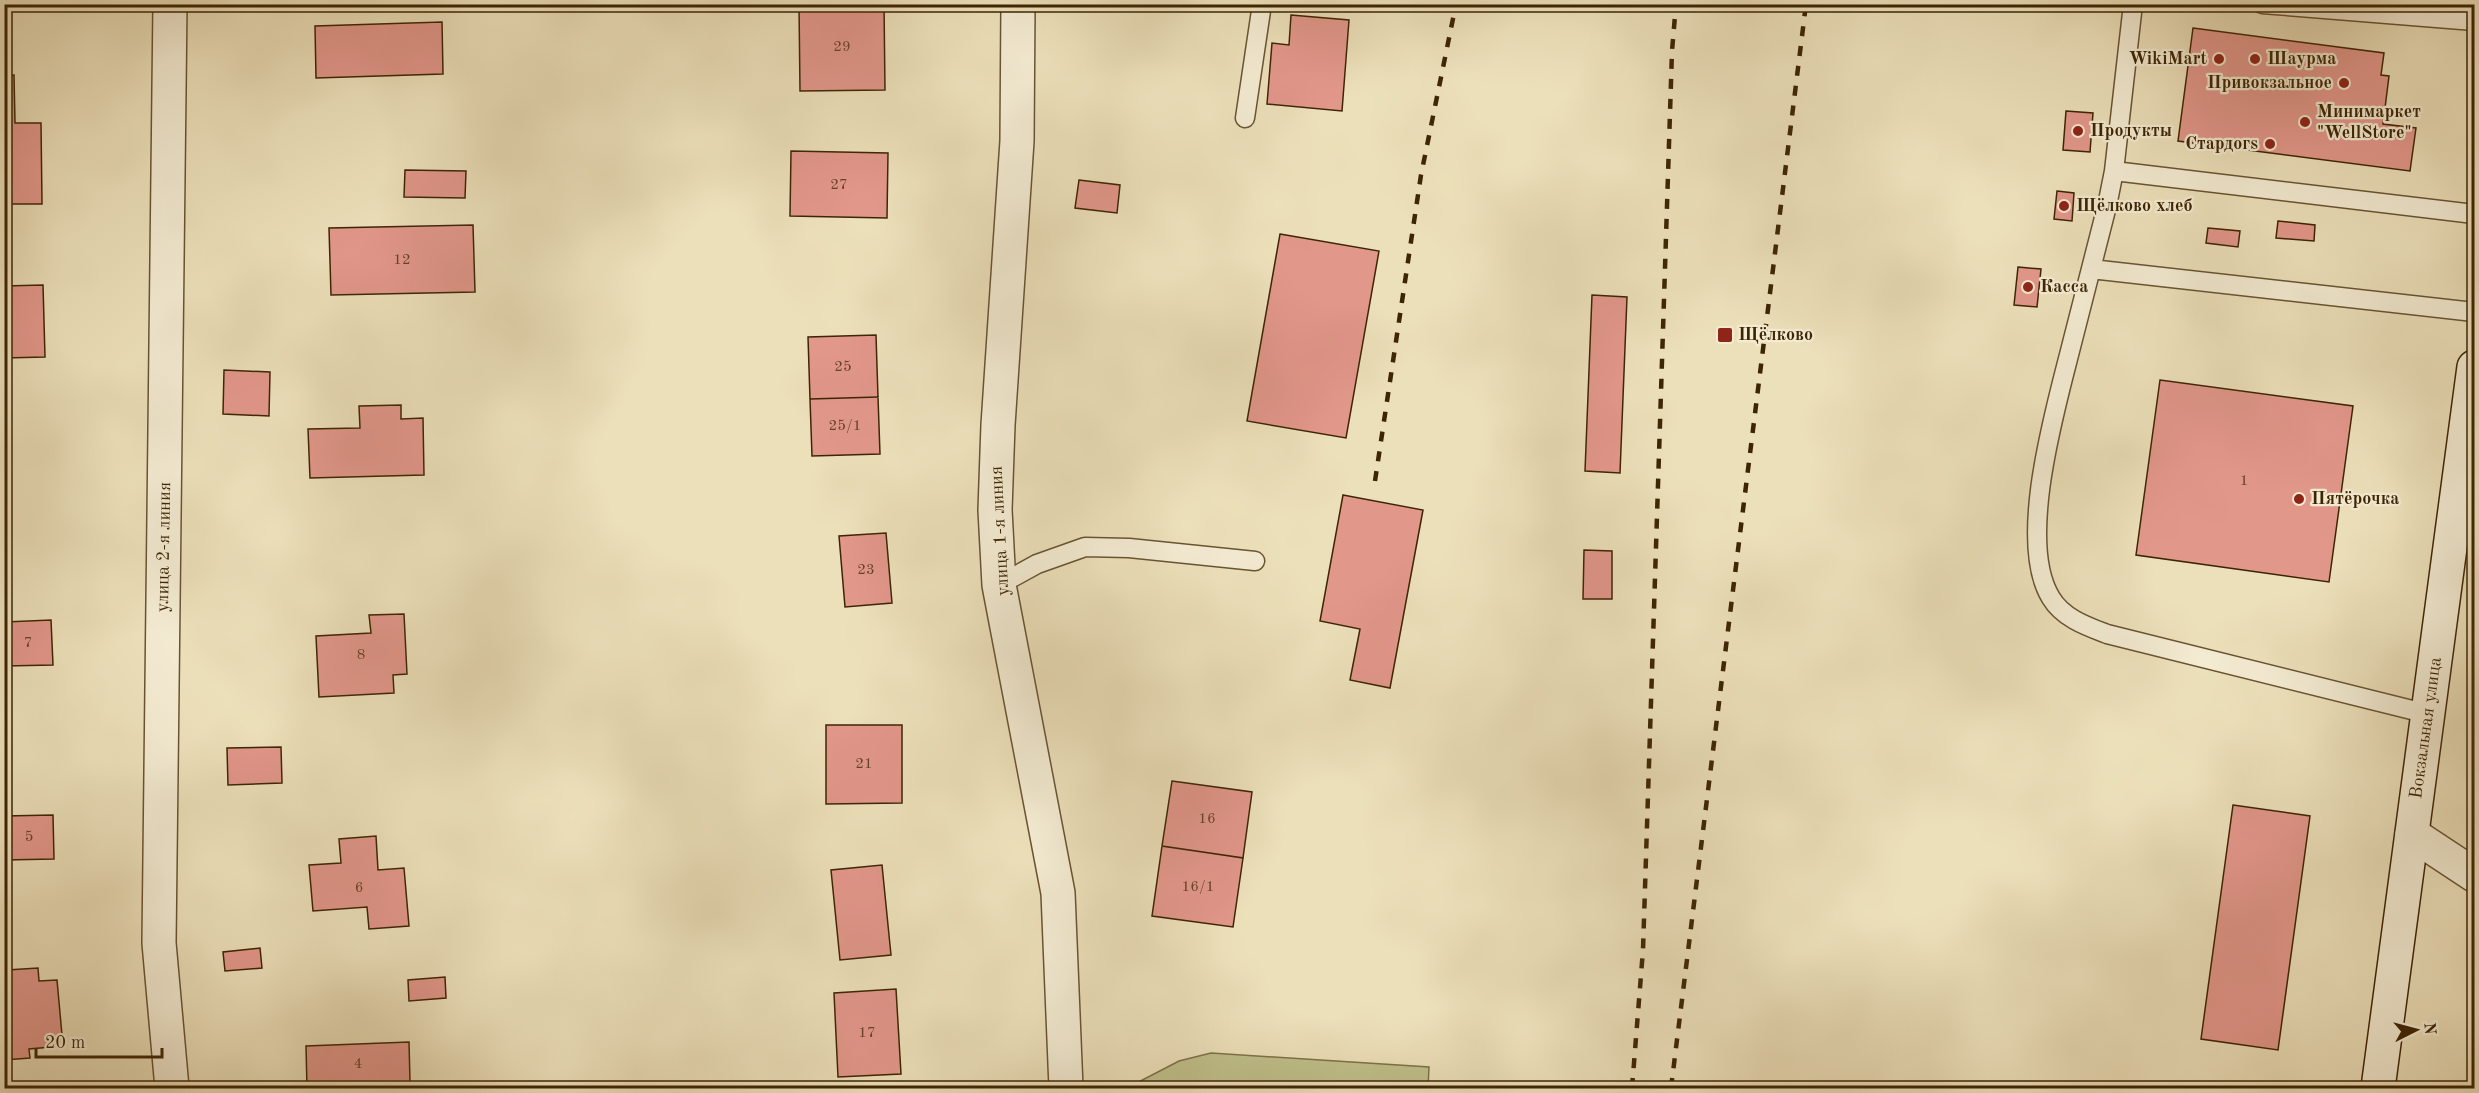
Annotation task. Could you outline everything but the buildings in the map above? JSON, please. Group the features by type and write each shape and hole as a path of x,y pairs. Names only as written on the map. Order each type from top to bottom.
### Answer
{"street":[{"name":"улица 2-я линия","path":"170,4 159,943 172,1089"},
{"name":"улица 1-я линия","path":"1018,4 1017,141 998,425 995,510 999,585 1058,892 1066,1089"},
{"name":"Вокзальная улица","path":"2378,1089 2475,367"},
{"path":"2412,834 2475,874"}],"lane":[{"path":"1245,118 1262,4"},
{"path":"2133,4 2114,171 2041,476 2038,546 2042,573 2050,597 2064,612 2083,625 2107,634 2428,714"},
{"path":"2262,4 2475,21"},
{"path":"2114,171 2475,214"},
{"path":"2091,269 2475,312"},
{"path":"999,585 1037,564 1085,547 1129,548 1255,561"}],"green space":[{"path":"1211,1053 1429,1067 1428,1088 1127,1088 1179,1061"}],"railway":[{"path":"1375,481 1421,175 1456,4"},
{"path":"1632,1088 1643,950 1672,51 1676,4"},
{"path":"1671,1088 1806,4"}],"place":[{"name":"WikiMart","path":"2219,59"},
{"name":"Шаурма","path":"2255,59"},
{"name":"Привокзальное","path":"2344,83"},
{"name":"Минимаркет \"WellStore\"","path":"2305,122"},
{"name":"Продукты","path":"2078,131"},
{"name":"Стардогs","path":"2270,144"},
{"name":"Щёлково хлеб","path":"2064,206"},
{"name":"Касса","path":"2028,287"},
{"name":"Щёлково","path":"1725,335"},
{"name":"Пятёрочка","path":"2299,499"}]}
